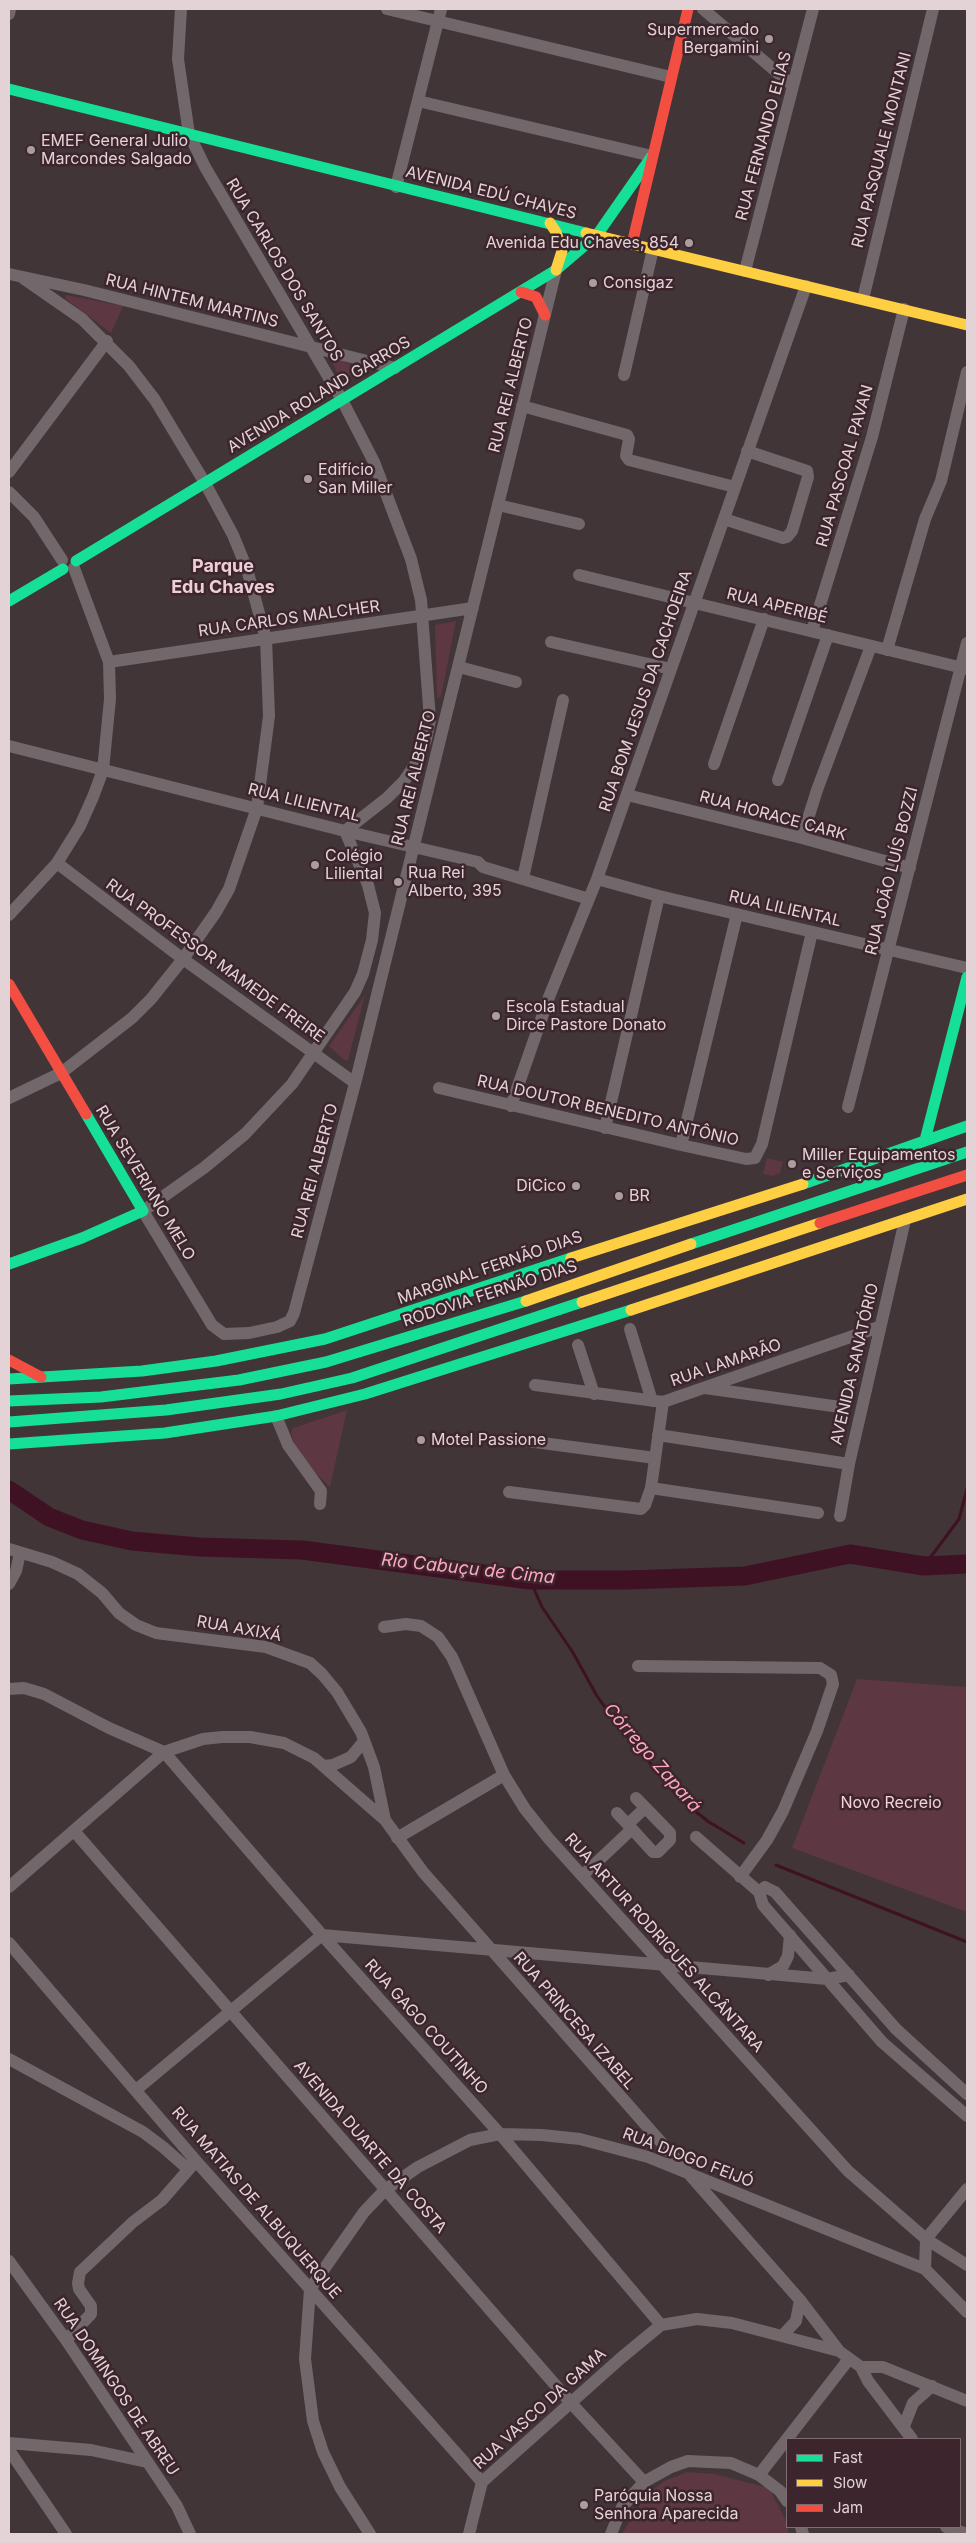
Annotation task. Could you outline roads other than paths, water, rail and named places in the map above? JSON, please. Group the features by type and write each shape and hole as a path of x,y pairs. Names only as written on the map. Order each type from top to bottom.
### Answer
{"main road":[{"name":"AVENIDA ROLAND GARROS","path":"9,601 68,563 205,483 556,270 599,249 620,233 642,201 688,9"},
{"name":"AVENIDA EDÚ CHAVES","path":"9,89 597,235 620,233 632,244 904,309 966,321"},
{"name":"AVENIDA ROLAND GARROS","path":"556,270 597,235 652,156"},
{"path":"632,244 642,201"},
{"path":"550,223 556,232 562,251 562,260 556,270"},
{"path":"521,292 536,297 545,315"},
{"path":"926,1140 967,977"},
{"name":"RUA SEVERIANO MELO","path":"9,984 143,1211"},
{"name":"MARGINAL FERNÃO DIAS","path":"9,1379 142,1370 216,1361 326,1339 633,1237 748,1203 967,1126"},
{"name":"RODOVIA FERNÃO DIAS","path":"9,1401 101,1397 239,1380 326,1362 479,1317 828,1197 967,1152"},
{"path":"9,1422 166,1410 281,1394 343,1380 967,1175"},
{"path":"9,1444 165,1433 276,1416 412,1380 967,1199"},
{"path":"9,1264 82,1238 143,1211"},
{"path":"9,1360 41,1377"}],"street":[{"path":"9,14 10,9"},
{"name":"RUA CARLOS DOS SANTOS","path":"181,9 178,59 189,134 205,167 342,400 374,462 411,559 423,616 430,720 426,739 417,762 404,781 387,798 345,832"},
{"path":"387,9 671,77"},
{"path":"396,186 441,9"},
{"path":"703,9 793,86"},
{"name":"RUA FERNANDO ELIAS","path":"745,271 814,9"},
{"name":"RUA PASQUALE MONTANI","path":"863,299 933,9"},
{"path":"418,101 652,156"},
{"path":"624,375 653,249"},
{"name":"RUA REI ALBERTO","path":"290,1321 294,1313 355,1083 556,270"},
{"name":"RUA HINTEM MARTINS","path":"9,274 84,290 395,368"},
{"path":"9,1098 62,1073 108,1039 132,1018 152,998 183,959 216,912 229,889 257,808 269,716 266,639 240,550 205,483 156,400 107,341 82,319 23,278"},
{"name":"RUA BOM JESUS DA CACHOEIRA","path":"511,1106 549,997 597,879 806,286"},
{"name":"RUA PASCOAL PAVAN","path":"812,631 872,437 904,309"},
{"path":"9,472 107,341"},
{"path":"887,650 925,519 941,481 967,372"},
{"path":"522,406 626,435 630,442 626,458 631,461 735,486"},
{"path":"724,519 783,538 787,537 792,531 808,477 807,471 747,451"},
{"path":"9,492 34,517 49,537 68,563 82,590 109,662 110,699 103,770 80,826 57,863 9,914"},
{"path":"498,505 579,524"},
{"name":"RUA APERIBÉ","path":"579,575 964,668"},
{"name":"RUA CARLOS MALCHER","path":"109,662 473,608"},
{"path":"714,764 764,620"},
{"path":"778,780 828,635"},
{"path":"551,642 671,669"},
{"name":"RUA JOÃO LUÍS BOZZI","path":"848,1107 964,668 967,643"},
{"path":"802,838 817,790 871,646"},
{"path":"459,667 516,682"},
{"path":"523,878 563,700"},
{"name":"RUA LILIENTAL","path":"9,746 345,832 478,862 483,867 589,899"},
{"name":"RUA HORACE CARK","path":"627,795 802,838 910,868"},
{"path":"143,1211 206,1167 245,1134 292,1084 355,992 363,974 374,929 375,913 372,898 345,832"},
{"name":"RUA PROFESSOR MAMEDE FREIRE","path":"57,863 183,959 355,1083"},
{"name":"RUA LILIENTAL","path":"597,879 659,896 967,968"},
{"path":"605,1128 659,896"},
{"path":"681,1145 737,914"},
{"name":"RUA DOUTOR BENEDITO ANTÔNIO","path":"439,1088 605,1128 746,1159 758,1155 812,932"},
{"name":"RUA SEVERIANO MELO","path":"143,1211 217,1331 232,1335 249,1333 276,1328 290,1321"},
{"name":"AVENIDA SANATÓRIO","path":"840,1516 849,1464 905,1220"},
{"name":"RUA LAMARÃO","path":"510,1492 638,1510 646,1505 651,1488 658,1436 658,1401 702,1388 880,1327"},
{"path":"535,1385 658,1401 630,1329"},
{"path":"578,1345 594,1394"},
{"path":"702,1388 840,1407"},
{"path":"276,1416 288,1445 321,1491 320,1504"},
{"path":"658,1436 849,1464"},
{"path":"512,1439 655,1458"},
{"path":"651,1488 818,1512"},
{"path":"9,1584 16,1571 14,1551"},
{"name":"RUA AXIXÁ","path":"14,1551 52,1562 78,1574 102,1592 119,1613 136,1625 156,1633 266,1647 310,1664 322,1674 352,1715 374,1767 385,1820"},
{"name":"RUA ARTUR RODRIGUES ALCÂNTARA","path":"384,1626 406,1624 421,1626 438,1637 452,1657 504,1776 531,1816 582,1876 848,2171 926,2239 967,2265"},
{"path":"638,1666 820,1668 828,1671 833,1684 816,1731 782,1811 767,1840 740,1877"},
{"path":"9,1689 24,1688 44,1694 109,1728 164,1752 9,1887"},
{"name":"RUA PRINCESA IZABEL","path":"164,1752 203,1740 222,1737 250,1737 284,1743 298,1749 324,1766 385,1820 422,1872 800,2300 844,2355 861,2367 868,2381 911,2438"},
{"path":"324,1766 333,1765 351,1756 364,1741"},
{"name":"RUA GAGO COUTINHO","path":"164,1752 322,1935 500,2134 662,2325"},
{"path":"397,1838 504,1776"},
{"path":"617,1813 653,1852 658,1852 670,1840 670,1833 636,1798"},
{"path":"582,1876 630,1827 645,1808"},
{"name":"AVENIDA DUARTE DA COSTA","path":"74,1831 571,2403 644,2482"},
{"path":"696,1837 759,1892 763,1905 882,2042 967,2116"},
{"path":"759,1892 765,1887 775,1892 896,2029 967,2094"},
{"path":"136,2090 322,1935 768,1975 827,1979 849,1975"},
{"path":"768,1975 783,1966 788,1956 790,1936"},
{"name":"RUA MATIAS DE ALBUQUERQUE","path":"9,1943 136,2090 192,2165 310,2289 482,2482"},
{"path":"912,2068 924,2054"},
{"path":"9,2059 143,2132 192,2165 162,2200 133,2222 80,2272 79,2289 91,2306 91,2314 66,2340"},
{"name":"RUA DIOGO FEIJÓ","path":"310,2289 364,2212 385,2190 446,2151 470,2140 500,2134 542,2135 608,2145 648,2157 924,2269 967,2312"},
{"path":"924,2269 926,2239 967,2189"},
{"name":"RUA DOMINGOS DE ABREU","path":"9,2262 66,2340 177,2506 190,2534"},
{"path":"310,2289 306,2359 313,2421 323,2452 340,2487 370,2534"},
{"path":"782,2336 796,2321 800,2300"},
{"path":"662,2325 678,2321 705,2320 732,2323 844,2355 759,2475"},
{"name":"RUA VASCO DA GAMA","path":"469,2534 482,2482 621,2358 662,2325"},
{"path":"861,2367 883,2367 967,2401"},
{"path":"904,2426 913,2403 932,2386"},
{"path":"9,2443 91,2450 147,2462"},
{"path":"9,2450 66,2534"},
{"path":"611,2534 622,2507 644,2482 671,2467 701,2460 731,2463 759,2475 780,2491 786,2500"},
{"path":"949,2528 967,2534"}],"waterway":[{"path":"924,1566 959,1519 967,1489"},
{"name":"Rio Cabuçu de Cima","path":"9,1490 49,1517 82,1530 132,1541 199,1547 302,1550 530,1580 626,1580 745,1576 850,1554 924,1566 967,1564"},
{"name":"Córrego Zapará","path":"530,1580 542,1607 572,1651 597,1696 614,1720 676,1794 709,1822 744,1843"},
{"name":"Córrego Zapará","path":"776,1865 967,1942"}],"place":[{"name":"Supermercado Bergamini","path":"769,39"},
{"name":"EMEF General Julio Marcondes Salgado","path":"31,150"},
{"name":"Avenida Edu Chaves, 854","path":"689,243"},
{"name":"Consigaz","path":"593,283"},
{"name":"Edifício San Miller","path":"308,479"},
{"name":"Colégio Liliental","path":"315,865"},
{"name":"Rua Rei Alberto, 395","path":"398,882"},
{"name":"Escola Estadual Dirce Pastore Donato","path":"496,1016"},
{"name":"Miller Equipamentos e Serviços","path":"792,1164"},
{"name":"DiCico","path":"576,1186"},
{"name":"BR","path":"619,1196"},
{"name":"Motel Passione","path":"421,1440"},
{"name":"Paróquia Nossa Senhora Aparecida","path":"584,2505"}],"district":[{"name":"Parque Edu Chaves","path":"223,577"}],"park label":[{"name":"Novo Recreio","path":"891,1803"}]}
